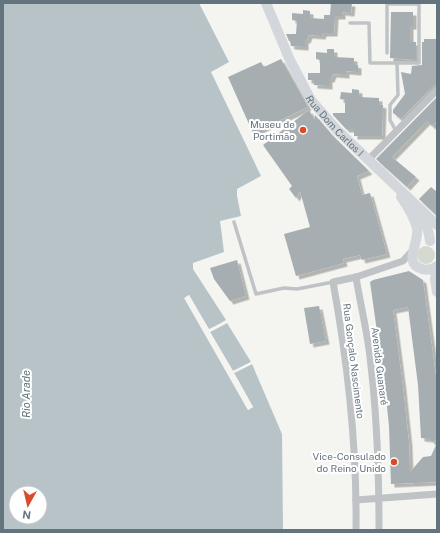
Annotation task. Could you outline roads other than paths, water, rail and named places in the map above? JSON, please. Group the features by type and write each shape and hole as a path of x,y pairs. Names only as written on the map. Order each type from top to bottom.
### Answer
{"street":[{"name":"Rua Dom Carlos I","path":"266,3 289,58 311,100 338,131 437,225"},
{"path":"368,160 437,90"},
{"path":"388,180 408,206 414,219 417,229 417,237 412,260 418,267 427,270 437,267"},
{"path":"333,282 356,277 403,261 420,242 433,243 426,222 408,199"},
{"path":"437,267 435,279 437,292"},
{"name":"Avenida Guanaré","path":"356,277 370,357 376,418 379,530"},
{"name":"Rua Gonçalo Nascimento","path":"333,282 343,336 350,398 356,500 356,530"},
{"path":"356,500 379,497 437,494"}],"lane":[{"path":"350,23 369,23 370,63 418,63 419,4 387,4 387,53"},
{"path":"396,131 390,120 390,105 398,95 397,63"},
{"path":"234,222 256,294 284,288 297,289 333,282"}],"water":[{"name":"Rio Arade","path":"3,3 199,3 229,62 211,72 261,176 237,189 241,216 220,221 224,252 193,263 193,269 226,320 209,330 189,295 185,298 248,410 253,407 234,373 252,364 282,434 283,530 3,530"},
{"path":"227,323 251,362 233,371 210,332"}],"place":[{"name":"Museu de Portimão","path":"303,130"},
{"name":"Vice-Consulado do Reino Unido","path":"394,462"}]}
